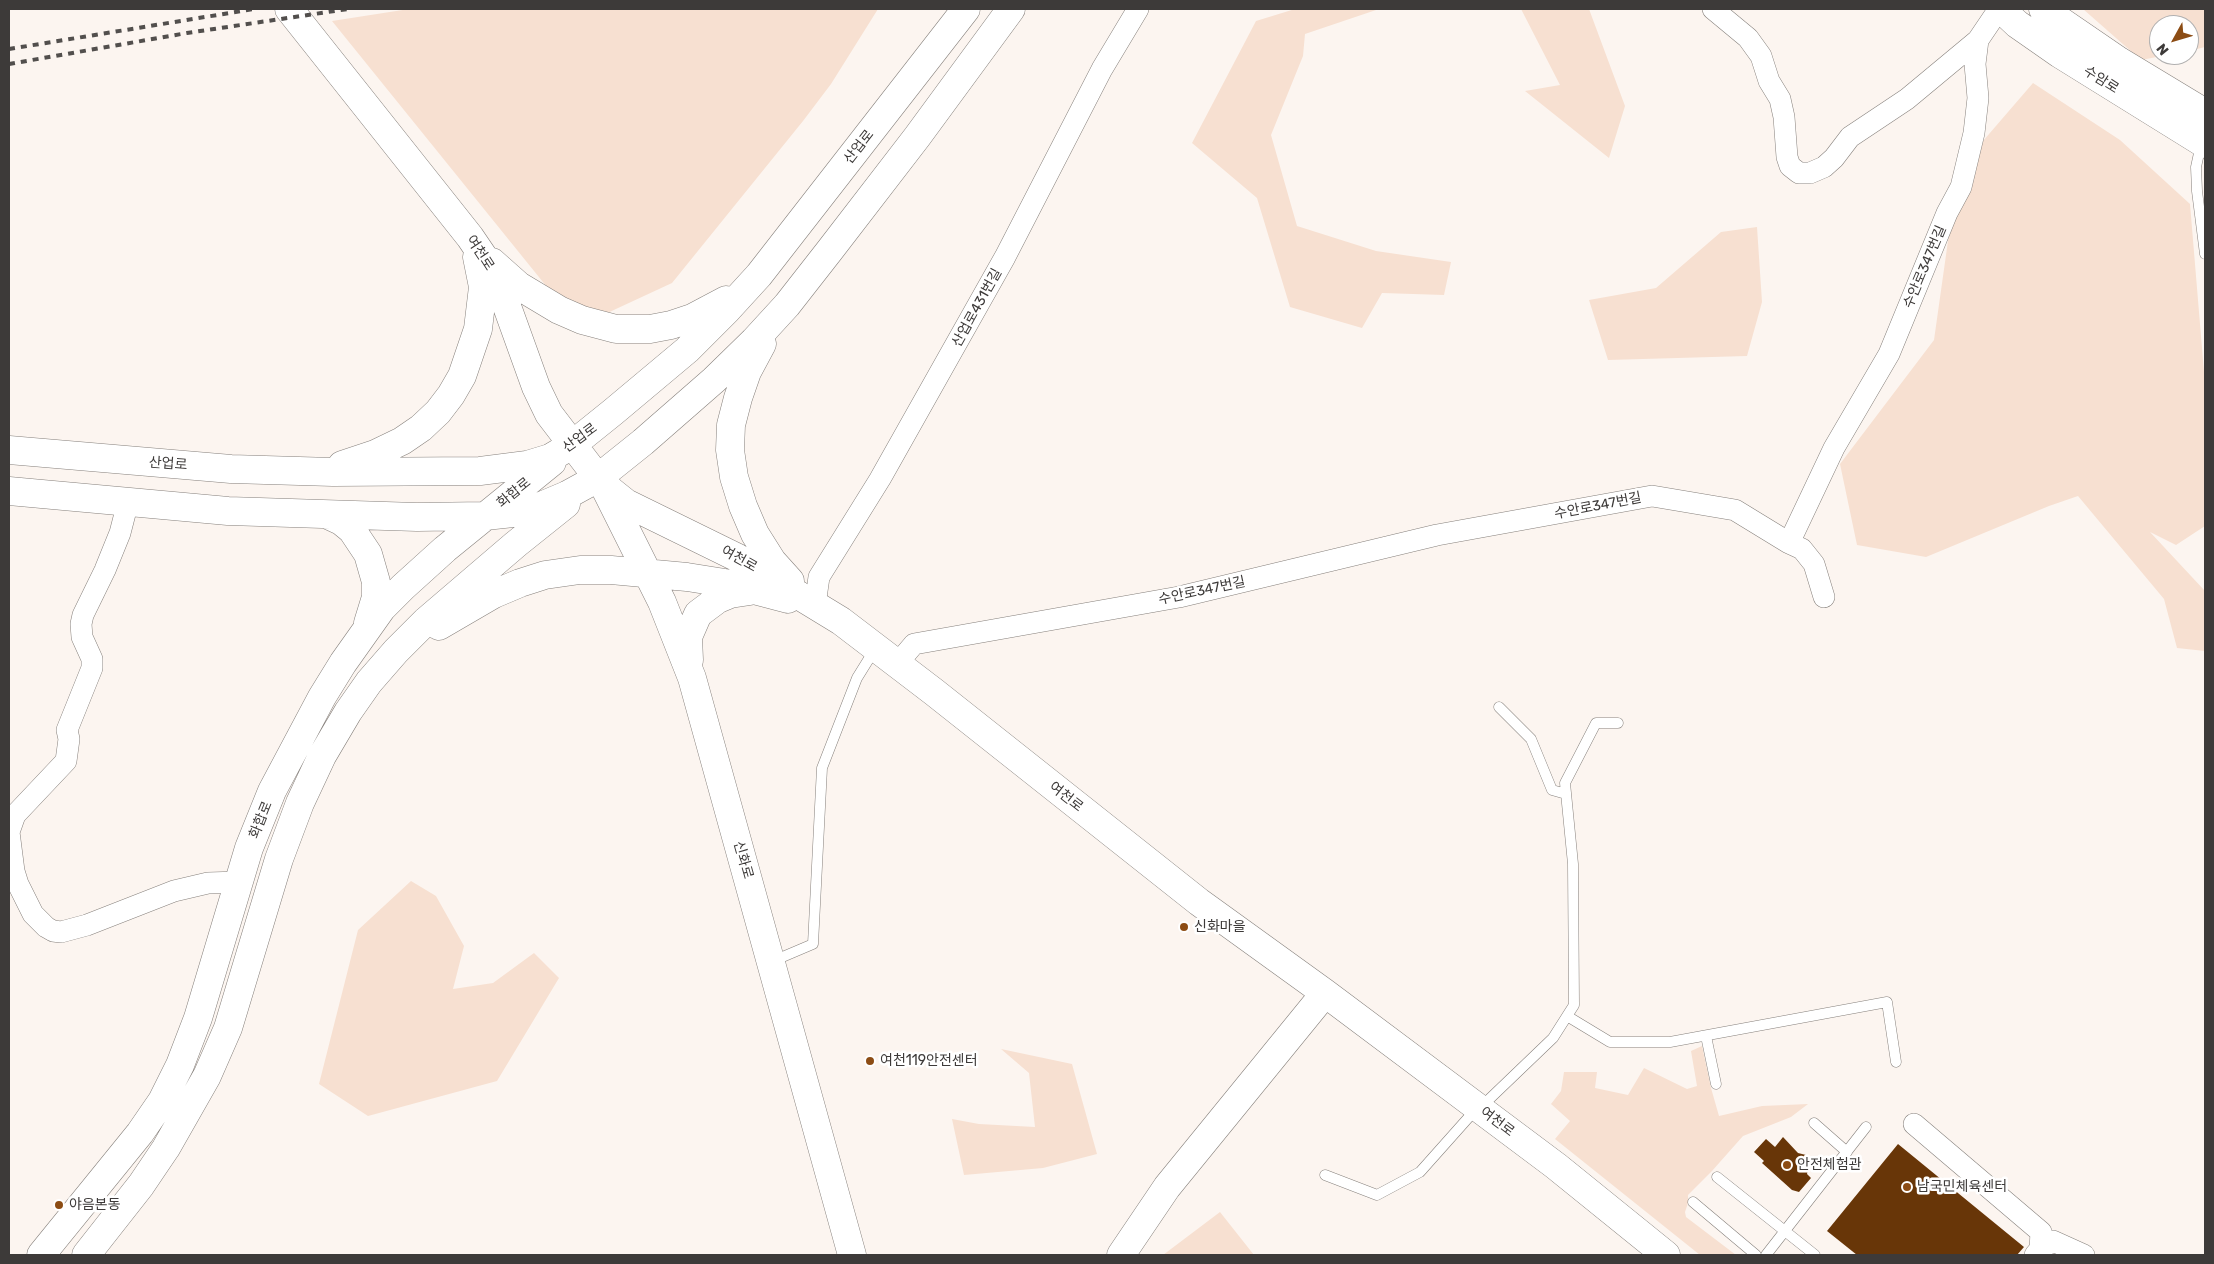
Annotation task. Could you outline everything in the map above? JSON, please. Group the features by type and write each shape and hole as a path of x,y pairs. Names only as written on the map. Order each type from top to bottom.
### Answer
{"main road":[{"name":"여천로","path":"289,9 470,237 500,286 542,401 557,427 598,478 626,502 736,557 841,621 1199,902 1326,993 1556,1166 1666,1255"},
{"name":"산업로","path":"9,450 221,468 308,472 480,471 528,465 550,458 572,446 686,350 727,310 759,275 966,9"},
{"path":"815,605 772,561 755,534 739,491 730,450 731,424 738,398 748,372 764,341 787,305 917,138 1011,9"},
{"path":"917,138 1030,9"},
{"name":"수암로","path":"2000,9 2017,24 2060,54 2203,143"},
{"name":"수암로","path":"2043,9 2120,61 2205,112"},
{"path":"470,237 501,270 538,298 582,320 616,329 650,329 692,318 736,294 759,275"},
{"path":"308,472 354,462 402,441 421,428 438,412 451,395 462,376 471,352 482,306 480,269 470,237"},
{"path":"86,1255 142,1185 166,1148 207,1076 228,1028 279,859 300,803 322,756 348,712 369,682 426,621 516,544 643,442 714,380 787,305"},
{"name":"화합로","path":"41,1255 140,1133 162,1101 180,1065 198,1018 249,848 272,791 322,697 367,628 382,608 403,587 485,516 572,446"},
{"path":"9,491 228,511 328,515 485,516 513,513 541,506 567,495 598,478"},
{"name":"신화로","path":"598,478 662,602 692,678 852,1255"},
{"path":"328,515 341,521 352,530 361,541 373,568 376,597 367,628"},
{"path":"369,682 405,650 441,624 494,594 545,575 580,570 648,573 731,584 766,592 804,604 841,621"},
{"path":"692,678 688,637 698,614 707,606 730,594 744,591 766,592"},
{"path":"1121,1255 1167,1187 1326,993"}],"street":[{"name":"산업로431번길","path":"815,605 819,576 880,479 1006,257 1102,69 1138,9"},
{"path":"1713,9 1748,38 1761,56 1769,80 1780,99 1784,117 1787,157 1790,166 1799,173 1810,173 1824,167 1834,158 1850,137 1907,99 1978,40"},
{"name":"수안로347번길","path":"897,664 914,644 1179,597 1437,535 1652,496 1735,510 1788,543 1834,448 1889,354 1947,213 1961,186 1974,133 1978,98 1975,64 1978,40 2000,9"},
{"path":"128,502 120,533 81,624 82,637 92,659 92,668 67,730 69,739 66,761 22,805 15,815 9,832 14,871 18,884 33,914 52,931 61,932 86,925 174,891 208,884 239,882"},
{"path":"1788,543 1802,548 1814,564 1824,597"},
{"path":"1914,1124 2042,1244 2084,1255"}],"lane":[{"path":"2203,143 2196,168 2205,254"},
{"path":"772,962 813,944 822,768 857,678 876,648"},
{"path":"1499,707 1531,739 1552,790 1566,794"},
{"path":"1325,1176 1377,1195 1420,1172 1478,1108 1553,1038 1574,1005 1573,864 1565,783 1596,723 1618,723"},
{"path":"1567,1016 1610,1042 1670,1042 1887,1002 1896,1062"},
{"path":"1706,1036 1716,1084"},
{"path":"1814,1123 1846,1152"},
{"path":"1766,1255 1866,1127"},
{"path":"1717,1178 1815,1255"},
{"path":"1693,1202 1756,1255"}],"shaded area":[{"path":"409,9 878,9 831,84 672,283 603,315 551,292 332,21"},
{"path":"1295,9 1379,9 1305,34 1303,56 1271,135 1297,226 1376,251 1451,262 1444,295 1382,293 1362,328 1290,307 1257,198 1192,143 1256,21"},
{"path":"1521,9 1589,9 1625,106 1609,158 1525,91 1560,85"},
{"path":"2083,9 2205,9 2205,47 2199,48 2199,15 2149,15 2149,58 2141,60"},
{"path":"2033,83 2120,140 2190,204 2205,384 2205,526 2176,545 2150,532 2205,591 2205,651 2177,648 2164,599 2078,496 2049,506 1926,557 1857,545 1840,464 1934,340 1958,170"},
{"path":"1757,227 1762,302 1747,356 1608,360 1589,300 1656,288 1721,232"},
{"path":"411,881 436,896 464,946 453,989 493,983 534,953 559,978 497,1081 368,1116 319,1084 358,930"},
{"path":"1702,1046 1719,1116 1762,1106 1808,1104 1791,1117 1743,1136 1688,1195 1686,1217 1736,1255 1700,1255 1555,1139 1570,1121 1551,1104 1561,1091 1564,1072 1597,1072 1595,1088 1628,1095 1644,1068 1687,1089 1697,1086 1691,1051"},
{"path":"1001,1049 1072,1064 1097,1154 1043,1168 964,1175 952,1119 979,1124 1035,1127 1029,1073"},
{"path":"1220,1212 1254,1255 1163,1255"}],"building":[{"name":"안전체험관","path":"1783,1137 1798,1153 1806,1155 1810,1161 1807,1174 1811,1178 1799,1192 1792,1190 1762,1163 1764,1161 1754,1152 1766,1139 1775,1147"},
{"name":"남국민체육센터","path":"1898,1144 2024,1247 2017,1255 1857,1255 1827,1231"}],"railway":[{"path":"9,49 254,9"},
{"path":"9,64 187,33 348,9"}],"place":[{"name":"신화마을","path":"1184,927"},
{"name":"여천119안전센터","path":"870,1061"},
{"name":"안전체험관","path":"1787,1165"},
{"name":"남국민체육센터","path":"1907,1187"},
{"name":"야음본동","path":"59,1205"}]}
